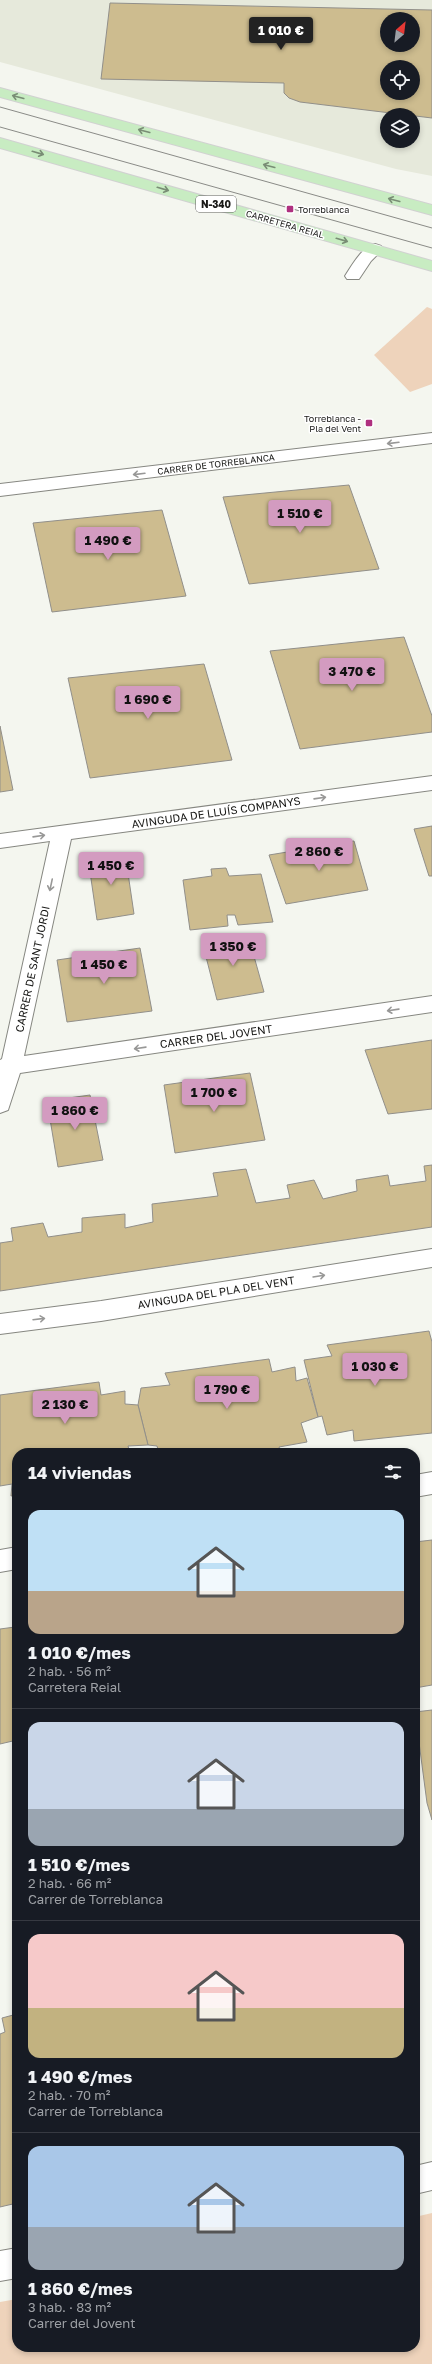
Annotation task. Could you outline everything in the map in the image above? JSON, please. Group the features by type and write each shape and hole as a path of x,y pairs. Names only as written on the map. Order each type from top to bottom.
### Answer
{"main road":[{"path":"0,92 432,210"},
{"name":"CARRETERA REIAL","path":"0,143 432,266"}],"street":[{"path":"353,276 365,258 375,249"},
{"name":"CARRER DE TORREBLANCA","path":"0,490 432,438"},
{"name":"AVINGUDA DE LLUÍS COMPANYS","path":"0,841 432,783"},
{"name":"CARRER DE SANT JORDI","path":"0,1104 5,1068 62,833"},
{"name":"CARRER DEL JOVENT","path":"5,1068 432,1004"},
{"name":"AVINGUDA DEL PLA DEL VENT","path":"0,1324 101,1311 432,1258"},
{"path":"420,1485 432,1483"},
{"path":"0,1561 12,1559"},
{"path":"420,2179 432,2176"},
{"path":"0,2266 12,2264"}],"shaded area":[{"path":"0,0 432,0 432,176 396,169 0,62"},
{"path":"427,307 432,309 432,384 410,392 374,355"},
{"path":"432,2213 432,2364 0,2364 0,2302 12,2300 12,2352 420,2352 420,2216"}],"building":[{"path":"110,3 432,10 432,118 420,117 420,108 380,108 380,112 300,102 289,98 284,93 284,83 101,79"},
{"path":"349,485 379,569 249,584 223,497"},
{"path":"162,510 186,596 52,612 33,523"},
{"path":"404,637 432,716 432,732 300,749 270,651"},
{"path":"204,664 232,760 90,778 68,678"},
{"path":"0,726 13,790 0,792"},
{"path":"432,826 432,876 429,876 414,829"},
{"path":"354,841 368,890 286,904 269,855"},
{"path":"125,853 134,914 97,920 88,858"},
{"path":"226,868 229,876 261,874 273,922 238,925 235,915 227,915 228,926 190,930 183,880 212,876 211,869"},
{"path":"248,935 264,992 217,1000 202,941"},
{"path":"140,948 152,1011 67,1022 57,960"},
{"path":"432,1040 432,1109 388,1114 365,1050"},
{"path":"250,1073 265,1140 175,1153 164,1085"},
{"path":"90,1095 103,1160 58,1167 47,1101"},
{"path":"432,1165 432,1227 0,1291 0,1243 13,1241 11,1228 43,1223 48,1237 82,1232 82,1218 125,1214 125,1228 153,1222 152,1204 218,1196 213,1173 246,1169 256,1203 290,1198 287,1185 314,1180 323,1199 357,1191 356,1180 388,1175 390,1186 426,1181 424,1166"},
{"path":"429,1331 432,1342 432,1433 354,1441 353,1430 327,1435 322,1416 318,1417 304,1360 332,1356 327,1345"},
{"path":"269,1359 272,1372 295,1367 296,1381 307,1378 318,1417 301,1423 307,1442 279,1448 158,1448 157,1446 148,1445 138,1405 141,1388 170,1385 165,1373"},
{"path":"99,1382 101,1395 125,1391 125,1404 138,1405 148,1445 128,1446 129,1448 12,1448 12,1484 0,1486 0,1395"},
{"path":"432,1540 432,1685 420,1687 420,1541"},
{"path":"12,1627 12,1741 0,1744 0,1629"},
{"path":"432,1710 432,1820 427,1803 420,1750 420,1711"},
{"path":"12,2015 12,2204 0,2207 0,2034 5,2032 2,2018"}],"tram line":[{"path":"0,107 432,228"},
{"path":"0,127 432,248"}],"place":[{"name":"Torreblanca","path":"290,209"},
{"name":"Torreblanca - Pla del Vent","path":"369,423"}]}
